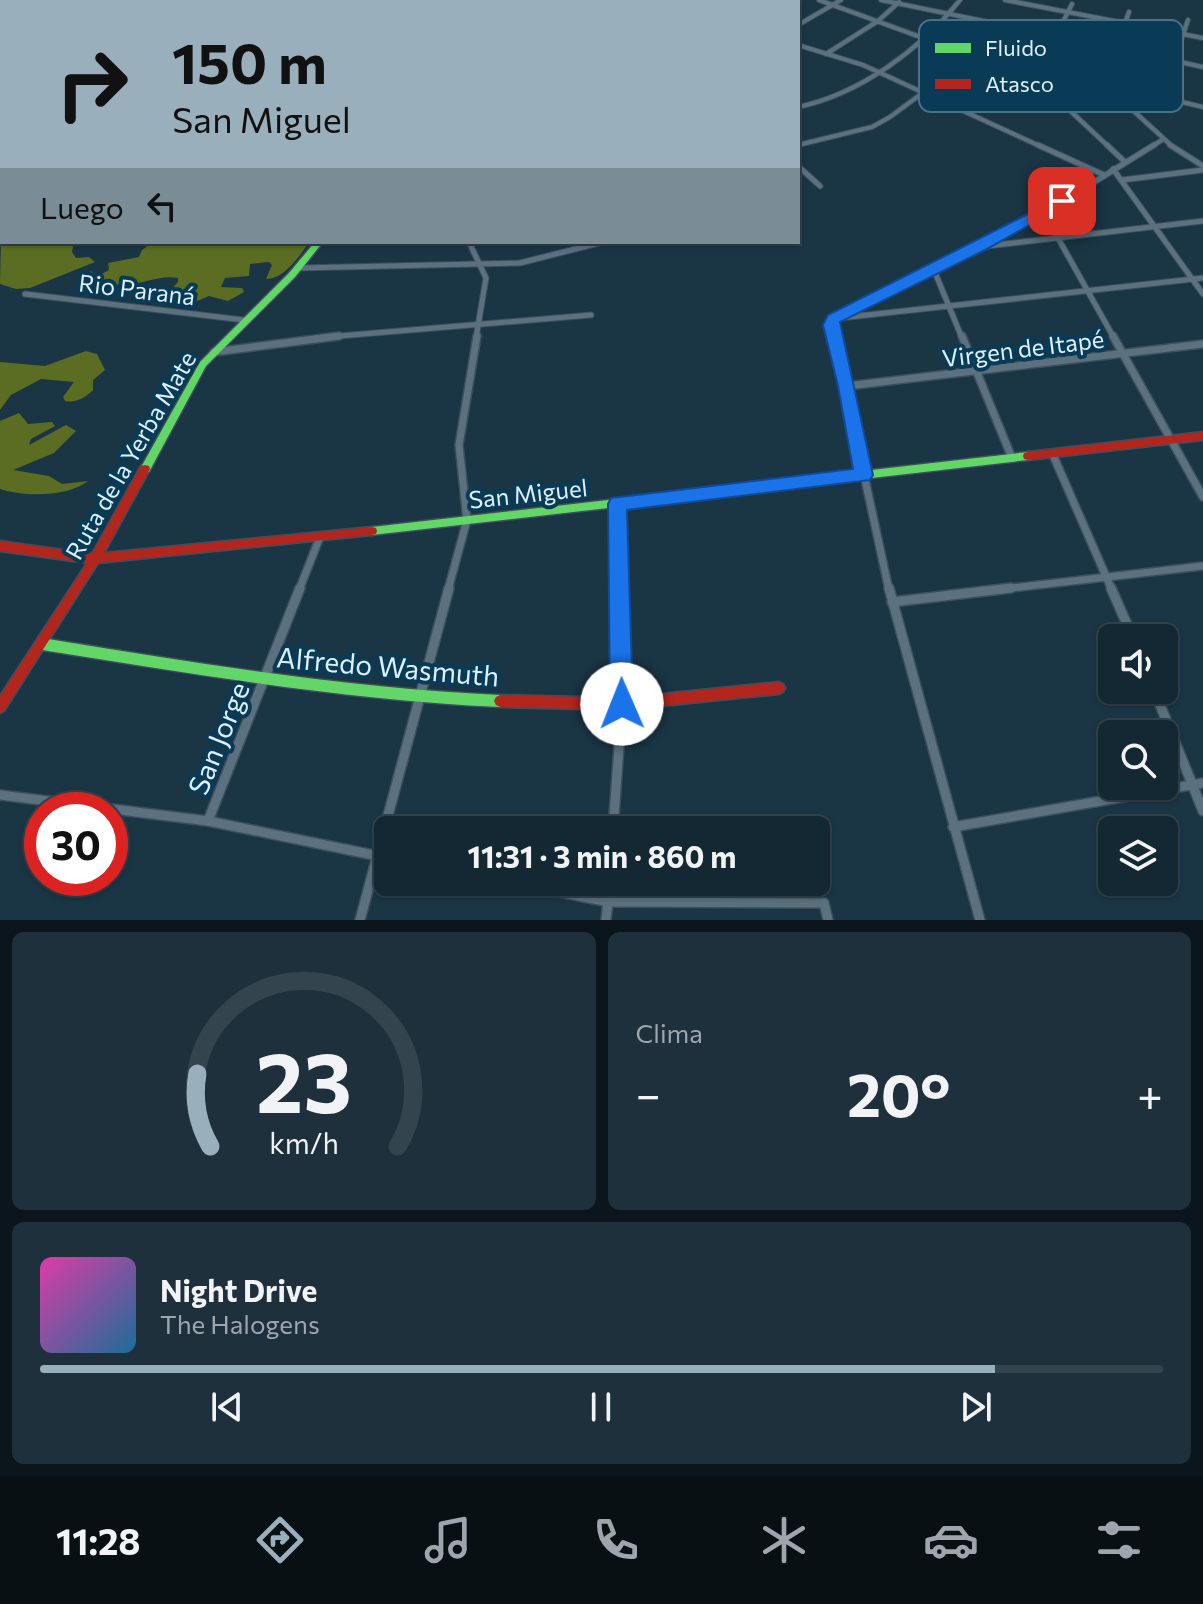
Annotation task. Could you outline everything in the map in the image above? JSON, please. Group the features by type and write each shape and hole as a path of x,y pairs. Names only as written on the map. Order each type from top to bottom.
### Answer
{"street":[{"path":"819,0 919,35"},
{"path":"800,24 841,0"},
{"path":"881,0 975,20"},
{"path":"945,20 960,0"},
{"path":"1005,0 1109,20"},
{"path":"826,54 878,21 900,2"},
{"path":"1064,20 1072,4"},
{"path":"1126,20 1129,12"},
{"path":"1188,20 1183,34 1203,38"},
{"path":"800,106 839,95 919,41"},
{"path":"800,46 876,71 919,92"},
{"path":"1183,63 1203,67"},
{"path":"800,145 872,127 919,95"},
{"path":"1183,102 1203,107"},
{"path":"964,112 1104,175"},
{"path":"1070,112 1125,162"},
{"path":"1133,112 1162,140 1203,168"},
{"path":"980,920 892,602 863,475 847,386 831,325 833,319 1041,215 1162,140"},
{"path":"800,168 820,186"},
{"path":"1122,180 1203,168"},
{"path":"1113,169 1203,294"},
{"path":"1041,215 1058,238 1203,497"},
{"path":"980,247 1203,221"},
{"name":"Ruta de la Yerba Mate","path":"0,707 95,559 192,381 212,352 299,268 317,244"},
{"path":"394,816 467,520 459,445 486,278 470,244"},
{"path":"555,244 561,252"},
{"path":"299,268 520,263 595,244"},
{"path":"934,270 1012,458"},
{"path":"833,319 1203,278"},
{"name":"Rio Paraná","path":"25,294 244,320"},
{"path":"212,352 309,339 591,315"},
{"name":"Virgen de Itapé","path":"847,386 1203,344"},
{"name":"San Miguel","path":"0,546 95,559 618,504 1203,436"},
{"path":"1053,455 1127,624"},
{"path":"614,816 622,704 618,504"},
{"name":"San Jorge","path":"208,821 320,537"},
{"path":"892,602 1203,566"},
{"name":"Alfredo Wasmuth","path":"42,644 266,679 421,699 622,704 779,688"},
{"path":"1161,704 1198,784 1203,811"},
{"path":"953,827 1198,784"},
{"path":"0,795 208,821 374,856"},
{"path":"360,920 374,884"},
{"path":"579,896 609,902 824,903 828,920"},
{"path":"606,920 609,896"}],"green space":[{"path":"1,244 80,244 73,246 72,252 76,258 89,257 95,262 30,288 16,289 0,284"},
{"path":"150,244 308,244 279,276 266,279 272,265 269,262 250,264 249,276 225,278 221,287 242,288 244,292 228,301 209,296 195,302 198,294 193,288 162,306 160,301 178,282 178,278 170,277 119,284 109,291 89,294 87,291 100,281 89,280 85,274 91,271 98,276 109,270 108,263 139,257"},
{"path":"86,351 97,354 105,370 93,380 93,390 87,395 77,401 65,401 63,397 74,382 41,379 11,395 0,410 0,362 45,366"},
{"path":"19,413 28,424 52,422 55,426 31,439 29,445 66,425 76,431 54,453 13,470 49,476 62,484 88,481 58,493 21,493 0,489 0,421"}],"traffic: fast":[{"path":"145,469 203,364 292,275 317,244"},
{"path":"372,531 1028,456"},
{"path":"42,644 327,688 500,701"}],"traffic: jam":[{"path":"1028,456 1203,436"},
{"path":"0,707 95,559 145,469"},
{"path":"0,546 95,559 372,531"},
{"path":"500,701 622,704 779,688"}],"route":[{"path":"622,704 618,504 863,475 847,386 831,325 833,319 980,247 1062,201"}]}
